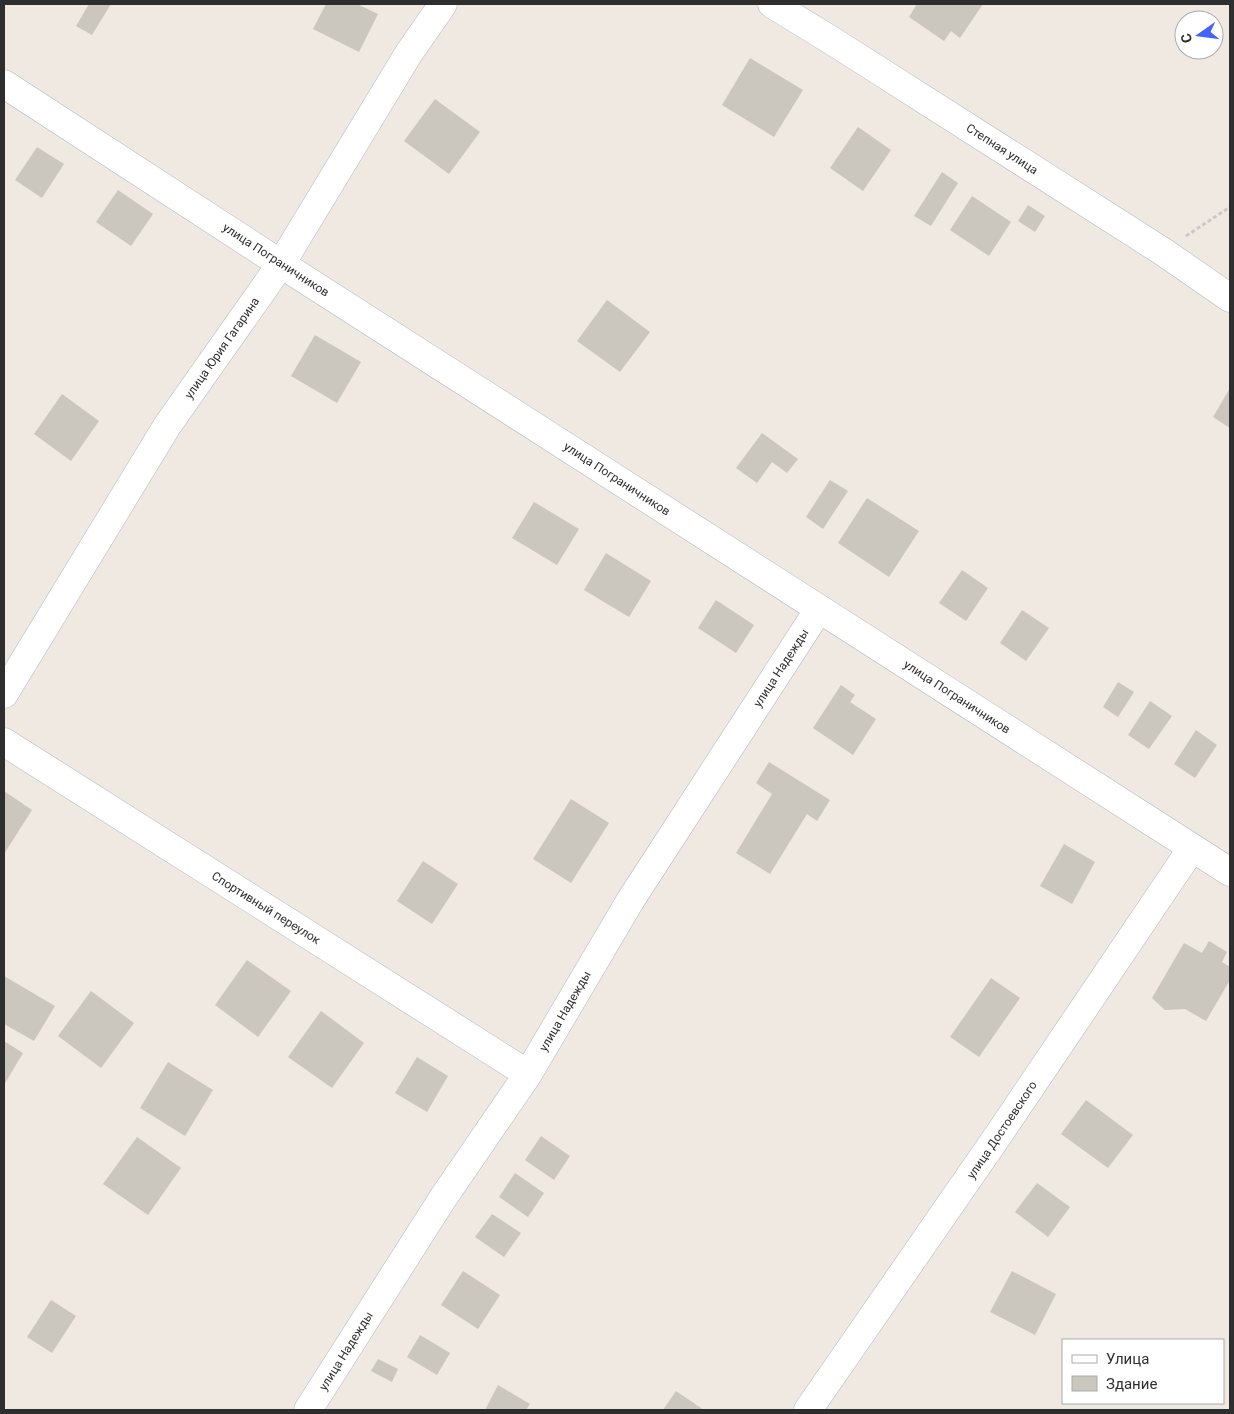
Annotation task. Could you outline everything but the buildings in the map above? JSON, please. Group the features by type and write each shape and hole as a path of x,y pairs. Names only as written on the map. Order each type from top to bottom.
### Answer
{"street":[{"name":"улица Юрия Гагарина","path":"4,694 167,426 281,264 409,52 443,4"},
{"name":"Степная улица","path":"772,4 1162,251 1230,298"},
{"name":"улица Пограничников","path":"4,84 281,264 1230,872"},
{"name":"улица Надежды","path":"308,1410 442,1198 528,1074 630,901 819,609"},
{"name":"Спортивный переулок","path":"4,742 528,1074"},
{"name":"улица Достоевского","path":"808,1410 999,1134 1192,848"}],"path":[{"path":"1162,251 1230,207"}]}
